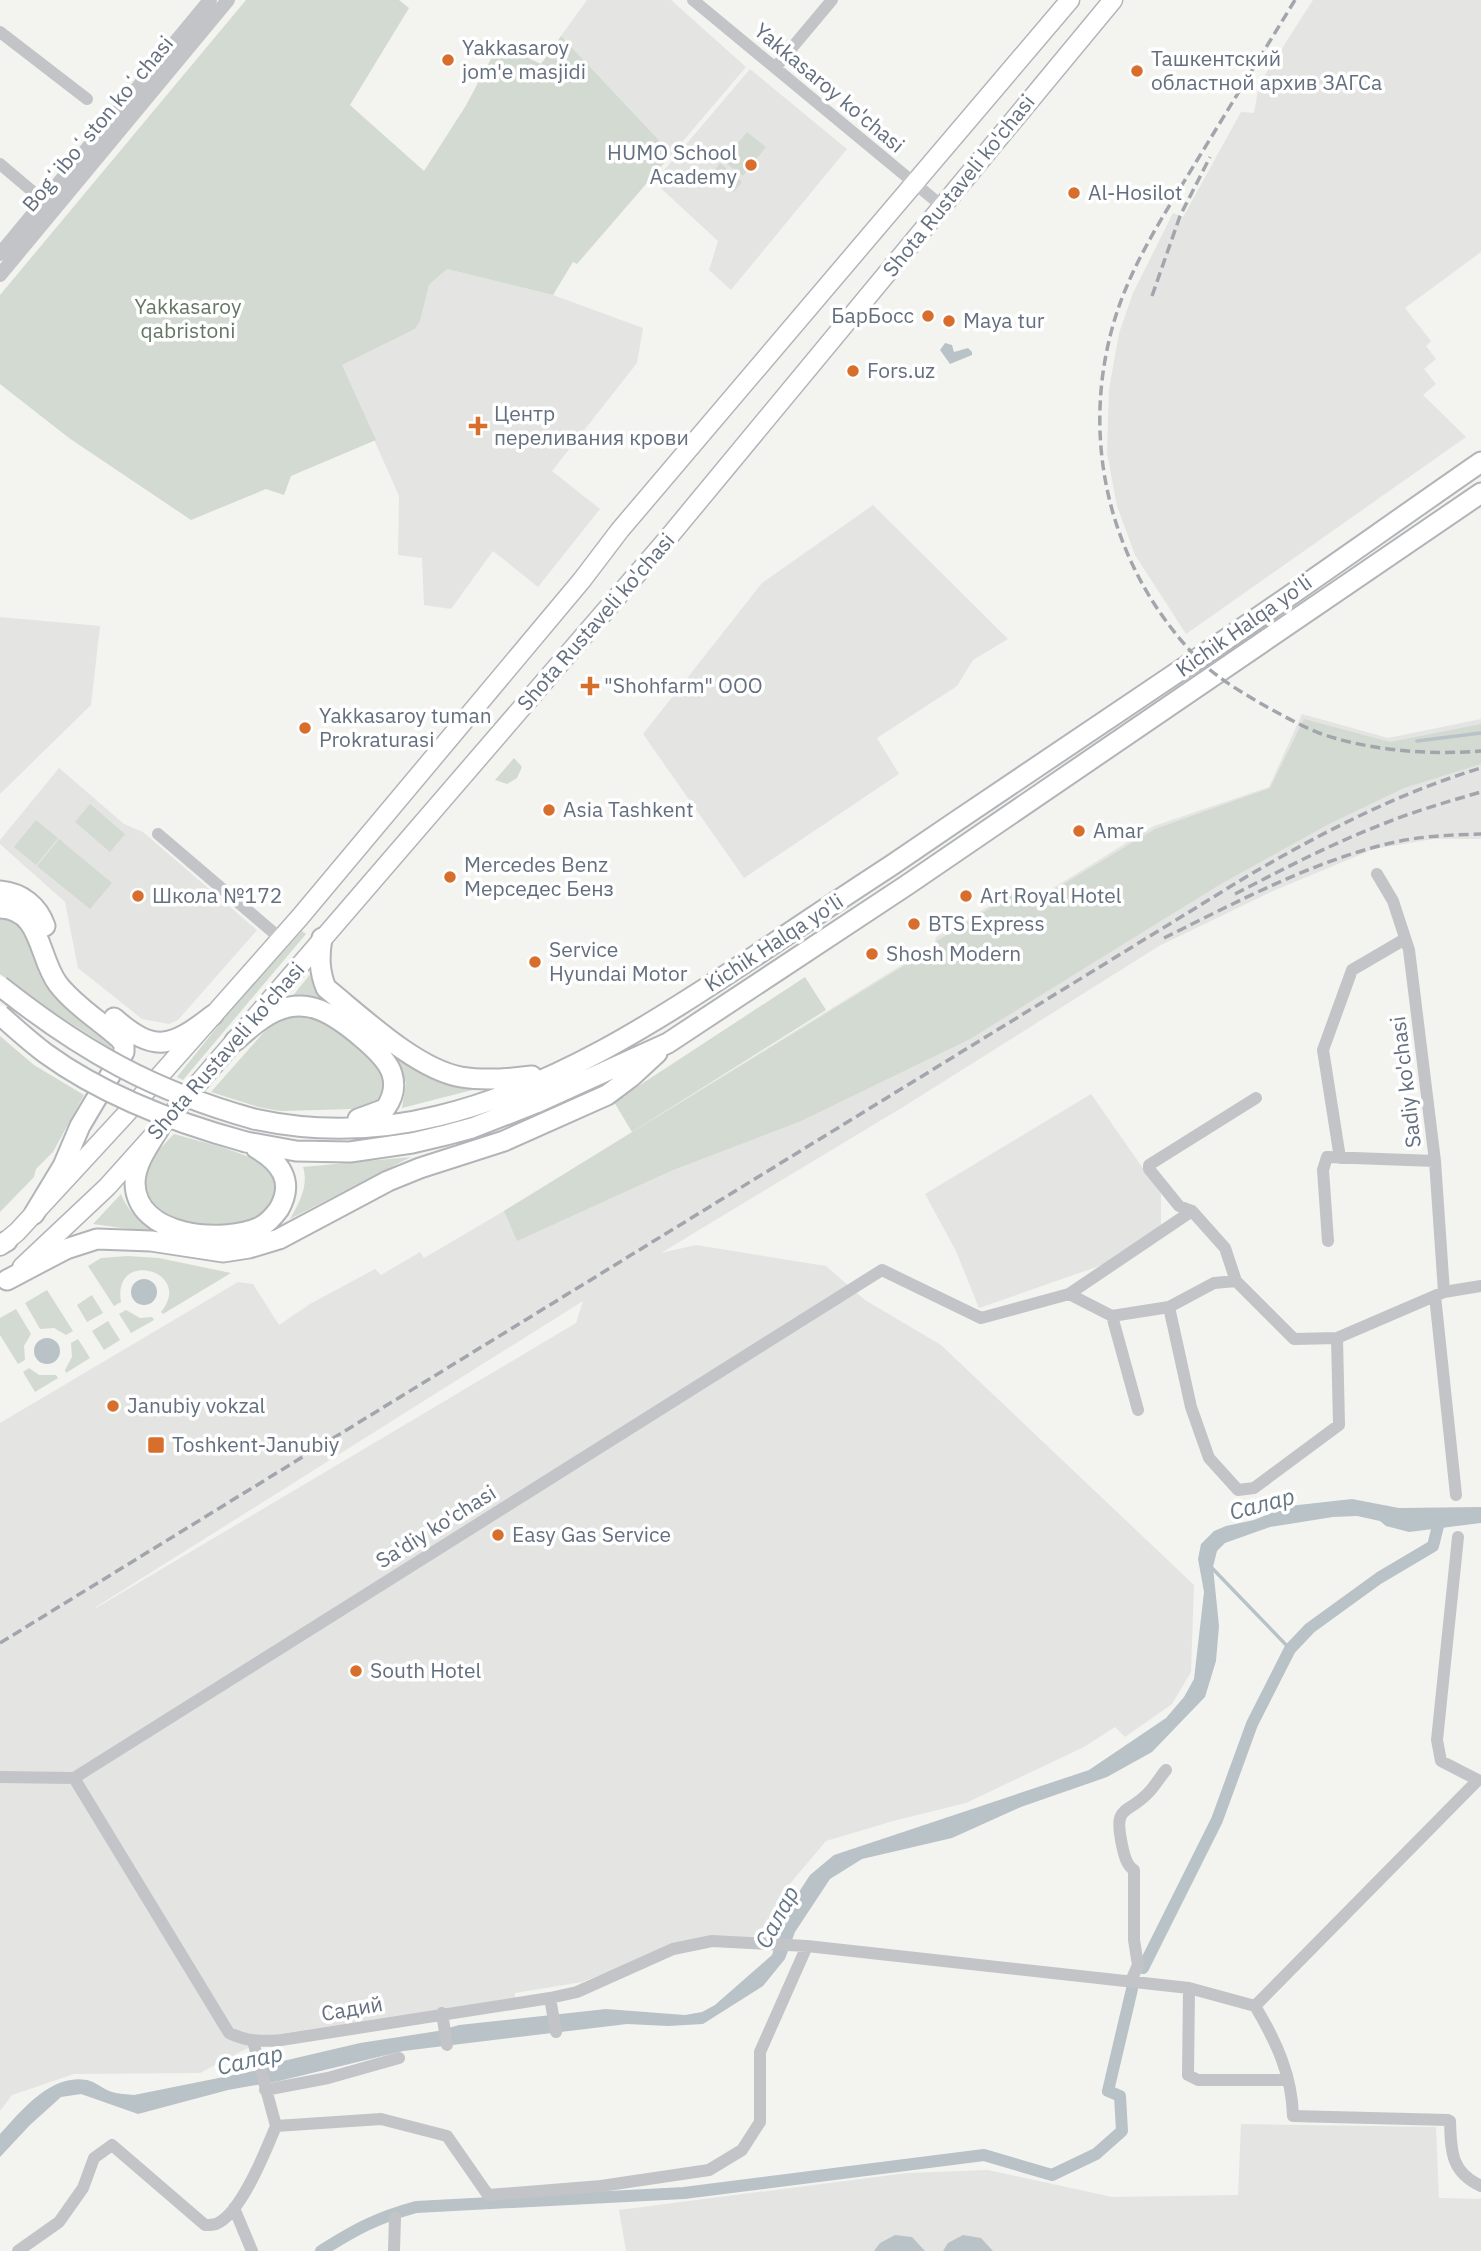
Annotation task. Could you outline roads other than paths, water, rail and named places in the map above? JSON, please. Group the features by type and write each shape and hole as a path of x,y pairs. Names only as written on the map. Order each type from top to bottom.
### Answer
{"highway":[{"name":"Kichik Halqa yo'li","path":"0,986 61,1032 118,1067 186,1099 254,1119 286,1126 358,1127 439,1116 492,1098 556,1073 677,1008 1195,661 1481,461"},
{"name":"Kichik Halqa yo'li","path":"0,1015 45,1052 95,1083 177,1121 246,1142 296,1151 350,1152 412,1143 471,1128 536,1103 668,1043 907,885 1481,493"},
{"path":"1319,575 1332,594"},
{"path":"893,864 907,885"},
{"path":"0,891 16,894 35,908 43,920 67,976 132,1034 146,1040 165,1042 184,1036 213,1015"},
{"path":"0,908 16,911 29,919 57,983 119,1038 124,1047 124,1052 79,1126 63,1166 34,1214"},
{"path":"323,938 319,957 321,976 326,988 420,1060 444,1072 469,1078 494,1079 556,1073"},
{"path":"234,1041 282,1008 308,1006 323,1011 340,1022 384,1060 392,1073 394,1084 394,1094 385,1109 313,1128"},
{"path":"4,1282 66,1249 97,1239 150,1241 223,1252 278,1239 388,1181 504,1141 607,1095 668,1043"},
{"path":"159,1129 138,1169 135,1181 139,1202 148,1214 159,1222 193,1234 245,1232 261,1227 277,1212 286,1186 282,1169 271,1157 246,1142"}],"main road":[{"name":"Shota Rustaveli ko'chasi","path":"2,1244 34,1214 281,939 582,580 620,530 1070,0"},
{"name":"Shota Rustaveli ko'chasi","path":"4,1282 107,1187 159,1129 659,548 1113,0"}],"street":[{"name":"Bogʻiboʻston koʻchasi","path":"0,275 49,205 210,0"},
{"name":"Bogʻiboʻston koʻchasi","path":"0,254 49,205 228,0"},
{"name":"Yakkasaroy ko'chasi","path":"692,0 942,206"},
{"path":"775,68 832,0"},
{"path":"0,32 87,99"},
{"path":"0,164 49,205"},
{"path":"158,834 281,939"},
{"name":"Sadiy ko'chasi","path":"1377,874 1392,901 1409,950 1435,1161 1440,1294 1457,1495"},
{"path":"1340,1158 1323,1050 1352,970 1405,939"},
{"path":"1256,1098 1149,1165 1149,1169 1179,1206 1192,1211 1225,1248 1236,1281 1294,1339 1336,1338 1440,1294 1481,1286"},
{"path":"1328,1241 1323,1170 1327,1157 1435,1161"},
{"path":"1192,1211 1069,1294 1112,1316 1169,1307 1214,1283 1236,1281"},
{"name":"Sa'diy ko'chasi","path":"74,1778 882,1270 981,1318 1069,1294"},
{"path":"1169,1307 1191,1407 1209,1458 1238,1490 1254,1488 1339,1425 1336,1338"},
{"path":"1112,1316 1138,1410"},
{"path":"1458,1537 1437,1740 1441,1761 1478,1780 1255,2006 1278,2047 1287,2072 1293,2116 1448,2120 1456,2166 1466,2179 1481,2186"},
{"path":"1131,1981 1138,1965 1133,1870 1129,1867 1122,1849 1118,1822 1124,1810 1148,1794 1166,1770"},
{"path":"0,1777 74,1778 229,2033 253,2041 276,2126 259,2169 234,2208 217,2224 205,2225 112,2145 94,2158 83,2188 59,2222 18,2251"},
{"name":"Садий","path":"253,2041 281,2040 550,1998 577,1992 673,1949 712,1941 800,1945 1131,1981 1189,1988 1255,2006"},
{"path":"276,2126 381,2119 447,2136 488,2195 601,2186 709,2170 742,2150 760,2122 760,2052 800,1945"},
{"path":"1189,1988 1188,2075 1198,2080 1287,2080"},
{"path":"550,1998 556,2032"},
{"path":"442,2013 447,2045"},
{"path":"264,2088 328,2078 399,2058"},
{"path":"234,2208 252,2251"},
{"path":"394,2251 395,2217"}],"waterway":[{"path":"1417,741 1481,733"},
{"name":"Салар","path":"1143,1968 1217,1820 1252,1724 1290,1649 1310,1628 1379,1578 1433,1546 1439,1522"},
{"path":"1212,1568 1290,1649"},
{"name":"Салар","path":"321,2251 367,2225 416,2207 684,2193 984,2155 1052,2175 1096,2154 1122,2131 1120,2096 1108,2091 1132,1989"}],"railway":[{"path":"1295,0 1163,216 1124,292 1105,358 1100,405 1101,451 1109,497 1122,541 1142,583 1167,622 1198,659 1231,685 1299,724 1338,739 1399,750 1481,751"},
{"path":"1152,296 1180,216 1210,157"},
{"path":"0,1643 1246,877 1360,815 1420,789 1481,768"},
{"path":"1235,894 1368,830 1481,792"},
{"path":"1164,938 1275,884 1362,851 1413,839 1481,834"}],"place":[{"name":"Yakkasaroy jom'e masjidi","path":"448,60"},
{"name":"Ташкентский областной архив ЗАГСа","path":"1137,71"},
{"name":"HUMO School Academy","path":"751,165"},
{"name":"Al-Hosilot","path":"1074,193"},
{"name":"БарБосс","path":"928,316"},
{"name":"Maya tur","path":"949,321"},
{"name":"Fors.uz","path":"853,371"},
{"name":"Центр переливания крови","path":"478,426"},
{"name":"\"Shohfarm\" OOO","path":"590,686"},
{"name":"Yakkasaroy tuman Prokraturasi","path":"305,728"},
{"name":"Asia Tashkent","path":"549,810"},
{"name":"Amar","path":"1079,831"},
{"name":"Mercedes Benz Мерседес Бенз","path":"450,877"},
{"name":"Школа №172","path":"138,896"},
{"name":"Art Royal Hotel","path":"966,896"},
{"name":"BTS Express","path":"914,924"},
{"name":"Shosh Modern","path":"872,954"},
{"name":"Service Hyundai Motor","path":"535,962"},
{"name":"Janubiy vokzal","path":"113,1406"},
{"name":"Toshkent-Janubiy","path":"156,1445"},
{"name":"Easy Gas Service","path":"498,1535"},
{"name":"South Hotel","path":"356,1671"}],"park label":[{"name":"Yakkasaroy qabristoni","path":"188,319"}]}
